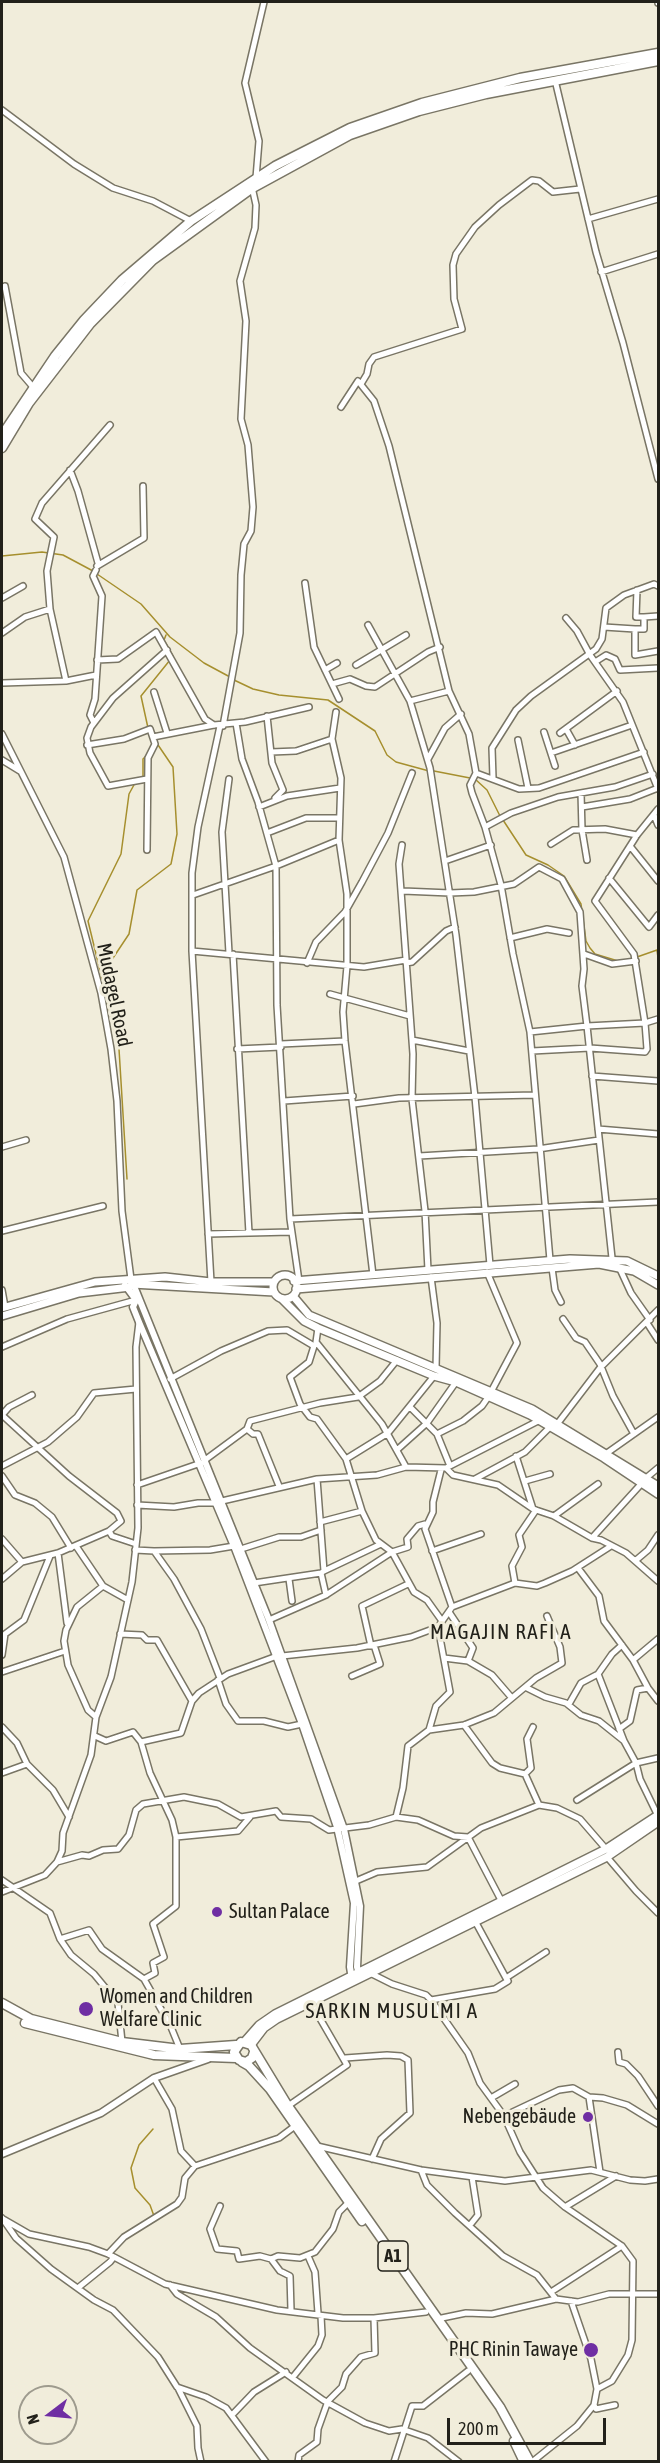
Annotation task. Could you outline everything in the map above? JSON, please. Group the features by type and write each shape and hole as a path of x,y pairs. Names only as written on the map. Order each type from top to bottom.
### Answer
{"main road":[{"path":"2,448 61,359 114,299 153,260 251,189 340,141 377,125 460,100 658,53"},
{"path":"2,435 33,387 84,320 143,261 191,221 299,152 378,118 458,93 658,61"},
{"path":"282,1299 295,1292 430,1274 612,1258 627,1261 658,1276"},
{"path":"551,1264 619,1266 644,1275 658,1285"},
{"path":"3,1307 75,1286 165,1277 211,1282 274,1282 284,1275 297,1281 374,1275 430,1274"},
{"path":"297,1281 295,1292 309,1315 436,1368 555,1424 607,1453 658,1494"},
{"path":"2,1316 79,1293 129,1282 273,1292 299,1317 318,1328 434,1376 491,1393 540,1420 555,1424 644,1481 658,1486"},
{"path":"273,1292 274,1282"},
{"path":"2,2004 31,2019 122,2042 180,2049 246,2046 267,2019 356,1978 372,1974 476,1921 607,1853 658,1818"},
{"path":"239,2060 234,2052 246,2046 270,2023 502,1902 607,1853"},
{"path":"2,2010 16,2019 37,2027 154,2055 214,2056 239,2060 252,2058 246,2046"},
{"name":"A1","path":"246,2046 506,2417 531,2462"},
{"name":"A1","path":"239,2060 249,2066 270,2089 468,2371 506,2427 524,2462"}],"street":[{"path":"211,1282 192,951 192,873 198,827 219,726 234,675 240,633 240,575 244,543 251,531 253,507 248,446 242,419 241,394 246,321 240,280 255,228 256,204 251,189 256,178 260,141 245,83 264,2"},
{"path":"554,77 580,189 658,479"},
{"path":"2,110 74,164 113,188 153,201 191,221"},
{"path":"362,384 374,357 462,329 454,299 453,266 456,254 475,227 499,205 532,180 539,181 553,192 580,189"},
{"path":"588,219 658,199"},
{"path":"602,272 658,254"},
{"path":"5,286 21,373 33,387"},
{"path":"341,407 358,381 374,400 389,446 450,691 469,734 474,777 472,793 491,845 501,885 530,1032 538,1149 551,1264 555,1290 561,1302"},
{"path":"66,681 50,609 48,560 54,537 35,519 42,503 110,425"},
{"path":"70,470 78,491 102,596 94,699 90,715 94,723"},
{"path":"96,569 144,538 143,486"},
{"path":"305,583 315,647 339,699"},
{"path":"494,778 492,748 516,710 531,696 590,656 602,639 606,608 637,590 654,584 658,586"},
{"path":"2,598 23,586"},
{"path":"637,590 636,617 658,615"},
{"path":"2,633 25,617 50,609"},
{"path":"604,627 644,629 644,617"},
{"path":"566,618 577,631 590,656 617,691 658,788 630,799 582,807"},
{"path":"368,625 379,649 410,701 431,771 455,927 476,1097 478,1153 486,1210 489,1269 517,1343 482,1406 463,1421 437,1434"},
{"path":"635,629 635,655 658,651"},
{"path":"97,660 118,659 156,633 205,719 219,726"},
{"path":"356,665 406,634"},
{"path":"332,684 350,679 375,687 440,647"},
{"path":"147,779 108,786 87,745 87,738 94,723 113,698 167,650"},
{"path":"595,662 606,655 615,659 620,670 658,668"},
{"path":"325,670 337,663"},
{"path":"2,683 66,681 96,675"},
{"path":"410,701 450,691"},
{"path":"575,745 563,731 617,691"},
{"path":"154,692 167,734"},
{"path":"153,737 236,723 309,707"},
{"path":"336,712 332,739 341,778 339,840 346,884 345,1041 374,1275"},
{"path":"428,759 445,728 461,714"},
{"path":"259,807 275,798 283,790 272,763 267,716"},
{"path":"236,723 242,759 276,866 281,1046 290,1218 297,1281"},
{"path":"551,753 632,725"},
{"path":"87,745 124,739 150,729 155,744 148,758 147,850"},
{"path":"543,732 555,766"},
{"name":"Mudagel Road","path":"2,734 64,857 101,993 117,1101 122,1211 129,1282"},
{"path":"271,752 296,751 332,739"},
{"path":"518,740 528,788"},
{"path":"474,777 494,778 519,789 539,788 644,752"},
{"path":"2,760 20,771"},
{"path":"307,963 316,942 345,912 381,849 412,773"},
{"path":"485,827 501,818 558,797 615,787 653,774"},
{"path":"229,779 222,832 224,885 231,953 249,1233"},
{"path":"275,798 340,788"},
{"path":"581,794 582,830 587,860"},
{"path":"532,1051 590,1048 645,1052 647,1049 634,954 595,901 637,835 658,809"},
{"path":"654,815 658,825"},
{"path":"267,833 306,819 339,818"},
{"path":"551,843 568,831 605,829 637,835"},
{"path":"193,895 276,866 339,840"},
{"path":"402,845 399,864 403,891 412,1040 412,1099 437,1323 436,1368"},
{"path":"445,861 491,845"},
{"path":"630,846 658,881"},
{"path":"403,891 450,894 514,884 539,867 562,879 580,912 589,952 582,986 612,1258"},
{"path":"609,878 649,927 658,915"},
{"path":"192,951 231,953 307,963 374,967 412,962 446,931 455,927"},
{"path":"510,938 547,929 569,933"},
{"path":"589,952 596,959 612,964 636,961"},
{"path":"330,993 410,1016"},
{"path":"530,1032 645,1023 658,1019"},
{"path":"412,1040 469,1051"},
{"path":"237,1049 345,1041"},
{"path":"592,1076 658,1081"},
{"path":"354,1104 399,1098 535,1095"},
{"path":"284,1101 353,1096"},
{"path":"598,1129 658,1134"},
{"path":"2,1147 26,1140"},
{"path":"418,1156 538,1149 599,1140"},
{"path":"290,1218 658,1202"},
{"path":"2,1231 103,1206"},
{"path":"208,1234 291,1232"},
{"path":"619,1266 631,1293 658,1340"},
{"path":"129,1282 136,1300 134,1307 139,1322 203,1462"},
{"path":"129,1282 238,1547 280,1656 341,1829 356,1881 360,1906 356,1978"},
{"path":"2,1290 3,1307"},
{"path":"2,1347 67,1320 136,1300"},
{"path":"475,1479 535,1445 600,1368 658,1311"},
{"path":"563,1319 576,1338 585,1342 634,1434"},
{"path":"2,1892 45,1875 57,1862 95,1736 96,1717 111,1677 128,1600 135,1547 136,1347 139,1322"},
{"path":"318,1328 309,1362 290,1377 302,1407 310,1417 317,1419 346,1459 362,1511 376,1540 392,1552 408,1584 431,1604 442,1621"},
{"path":"170,1379 221,1351 268,1331 287,1330 315,1344 388,1433 406,1467"},
{"path":"137,1485 203,1462 248,1429 250,1421 302,1407 358,1397 380,1381 397,1360"},
{"path":"346,1459 388,1433 434,1376"},
{"path":"398,1449 427,1423 456,1382"},
{"path":"2,1466 38,1448 68,1425 94,1393 136,1389"},
{"path":"2,1579 22,1562 50,1556 74,1547 109,1531 121,1521 117,1514 69,1476 2,1415 9,1407 32,1395"},
{"path":"410,1407 437,1434 446,1468 453,1475 498,1485 534,1510 554,1516 611,1546 635,1561 658,1581"},
{"path":"607,1453 658,1416"},
{"path":"137,1505 174,1507 220,1502 279,1486 316,1479 377,1475 406,1467 446,1468 540,1420"},
{"path":"248,1429 253,1434 258,1434 279,1486"},
{"path":"515,1583 512,1566 522,1547 519,1535 534,1510 516,1456"},
{"path":"269,1620 326,1595 392,1552 408,1547 407,1539 418,1526 425,1524 433,1512 433,1502 446,1468"},
{"path":"592,1538 658,1468"},
{"path":"525,1481 550,1474"},
{"path":"2,1476 15,1495 35,1503 52,1517 103,1586 128,1600"},
{"path":"316,1479 322,1572 326,1595"},
{"path":"554,1516 598,1484"},
{"path":"320,1522 362,1511"},
{"path":"425,1524 450,1610 473,1648 468,1661"},
{"path":"109,1531 112,1536 135,1547 154,1551 238,1547 279,1537 301,1537 321,1530"},
{"path":"432,1551 481,1534"},
{"path":"635,1561 648,1550 658,1535"},
{"path":"2,1539 22,1562"},
{"path":"254,1583 322,1572 381,1544"},
{"path":"141,1743 181,1733 192,1701 199,1693 219,1679 251,1664 280,1656 373,1646 438,1627 450,1610 515,1583 537,1586 578,1568 611,1546"},
{"path":"238,1547 269,1620 302,1724 341,1829 354,1903 356,1978"},
{"path":"154,1551 174,1579 201,1629 226,1704 238,1721 264,1721 288,1727 302,1724"},
{"path":"58,1553 68,1624 65,1651 88,1710 96,1717"},
{"path":"2,1655 5,1634 24,1620 50,1556"},
{"path":"578,1568 599,1596 604,1621 633,1660 658,1701"},
{"path":"289,1579 292,1601"},
{"path":"352,1676 380,1664 362,1606 408,1584"},
{"path":"68,1624 77,1607 103,1586"},
{"path":"396,1817 403,1788 408,1746 429,1730 464,1725 494,1713 511,1697 527,1688 536,1678 562,1663 560,1647 547,1616"},
{"path":"429,1730 436,1706 450,1692 438,1627"},
{"path":"120,1634 157,1640 192,1701"},
{"path":"633,1660 658,1640"},
{"path":"569,1704 581,1683 598,1674 612,1654 622,1645"},
{"path":"2,1672 65,1651"},
{"path":"444,1658 468,1661 492,1675 511,1697"},
{"path":"598,1674 658,1818"},
{"path":"527,1688 569,1704 581,1715 599,1721 624,1741"},
{"path":"619,1729 630,1721 637,1690 648,1688"},
{"path":"464,1725 492,1763 500,1768 525,1774"},
{"path":"525,1774 531,1768 527,1739 533,1726"},
{"path":"2,1727 17,1743 27,1764 47,1783 69,1817"},
{"path":"95,1736 106,1741 133,1732 141,1743 150,1773 164,1798 176,1837 176,1906 153,1924 164,1958 153,1963 155,1973 144,1979"},
{"path":"577,1800 636,1763 658,1758"},
{"path":"2,1773 27,1764"},
{"path":"525,1774 539,1805"},
{"path":"57,1862 120,1848 129,1835 136,1810 143,1804 164,1798 190,1797 218,1803 241,1817 276,1811 281,1817 311,1820 326,1830 396,1817 418,1820 454,1836 468,1837"},
{"path":"356,1881 377,1872 428,1867 468,1837 497,1820 539,1805 558,1808 580,1819 636,1891 658,1913"},
{"path":"176,1837 238,1831 250,1817"},
{"path":"468,1837 502,1902"},
{"path":"2,1880 11,1889 50,1913 60,1940 73,1957 94,1974 118,2003 122,2042"},
{"path":"432,2000 495,1989 508,1981 476,1921"},
{"path":"60,1940 89,1930 102,1949 144,1979 171,2027 180,2049"},
{"path":"506,1978 546,1952"},
{"path":"372,1974 392,1984 426,1995 432,2000 468,2053 480,2083 504,2116 520,2152 535,2176 550,2195 631,2254 634,2293 632,2340 628,2355 612,2381 597,2389"},
{"path":"288,2106 345,2067 347,2062 311,2003"},
{"path":"618,2052 620,2062 626,2064 638,2076 658,2106"},
{"path":"345,2058 387,2055 400,2056 408,2060 410,2113 381,2139 372,2159"},
{"path":"2,2154 101,2113 154,2078 214,2056"},
{"path":"154,2078 172,2109 181,2151 195,2166"},
{"path":"491,2098 515,2084"},
{"path":"504,2116 559,2090 573,2088 589,2097 603,2098 627,2105 658,2124"},
{"path":"589,2097 600,2172"},
{"path":"79,2287 136,2228 177,2204 182,2197 185,2178 195,2166 279,2138 295,2126"},
{"path":"317,2146 421,2170 505,2181 572,2171 600,2172 645,2181 658,2179"},
{"path":"421,2170 427,2186 503,2256 537,2275 556,2299"},
{"path":"565,2207 616,2176"},
{"path":"470,2225 478,2214 472,2177"},
{"path":"271,2259 278,2256 309,2256 324,2242 335,2226 339,2212 349,2202"},
{"path":"220,2206 210,2229 217,2249 237,2251 239,2259 260,2256 271,2259 280,2271 290,2276 291,2310"},
{"path":"2,2219 29,2234 111,2255 170,2285 257,2306 320,2315 374,2318 426,2312"},
{"path":"2,2219 16,2238 38,2259 94,2300 114,2310 158,2357 197,2426 201,2462"},
{"path":"552,2292 622,2246"},
{"path":"294,2377 321,2339 315,2272 309,2256"},
{"path":"170,2285 177,2294 216,2317 250,2348 328,2401 364,2423 390,2430 402,2429 428,2438 459,2462"},
{"path":"437,2319 458,2313 492,2314 556,2299 578,2302 609,2294 658,2294"},
{"path":"531,2462 577,2427 594,2405 597,2389 591,2359 571,2301"},
{"path":"298,2462 299,2455 317,2442 318,2429 328,2401 342,2387 344,2377 355,2361 375,2353 374,2318"},
{"path":"394,2462 412,2406 423,2406 468,2371"},
{"path":"232,2415 254,2392 286,2372"},
{"path":"177,2387 213,2400 232,2415 241,2432 266,2462"},
{"path":"594,2405 596,2409 615,2405"}],"waterway":[{"path":"2,556 42,552 63,555 93,571"},
{"path":"97,574 141,604 170,637 204,663 230,677"},
{"path":"166,635 164,640 173,656"},
{"path":"148,728 141,696 170,660"},
{"path":"234,680 253,689 279,695 328,700 375,731 387,755 396,762 429,771"},
{"path":"103,973 129,934 137,890 171,864 177,834 173,767 156,742"},
{"path":"140,778 143,777 143,759 148,754"},
{"path":"434,771 470,778"},
{"path":"475,779 487,790 500,816"},
{"path":"127,1179 119,1049 88,921 121,854 129,794 135,783"},
{"path":"503,820 526,855 548,865 564,876 581,904 586,941 590,948 595,954 618,961"},
{"path":"637,957 657,950 658,958"},
{"path":"153,2129 139,2145 131,2168 135,2188 150,2205 154,2216"}],"place":[{"name":"Sultan Palace","path":"217,1912"},
{"name":"Women and Children Welfare Clinic","path":"86,2009"},
{"name":"Nebengebäude","path":"588,2117"},
{"name":"PHC Rinin Tawaye","path":"591,2350"}],"district":[{"name":"MAGAJIN RAFI A","path":"501,1632"},
{"name":"SARKIN MUSULMI A","path":"392,2011"}]}
